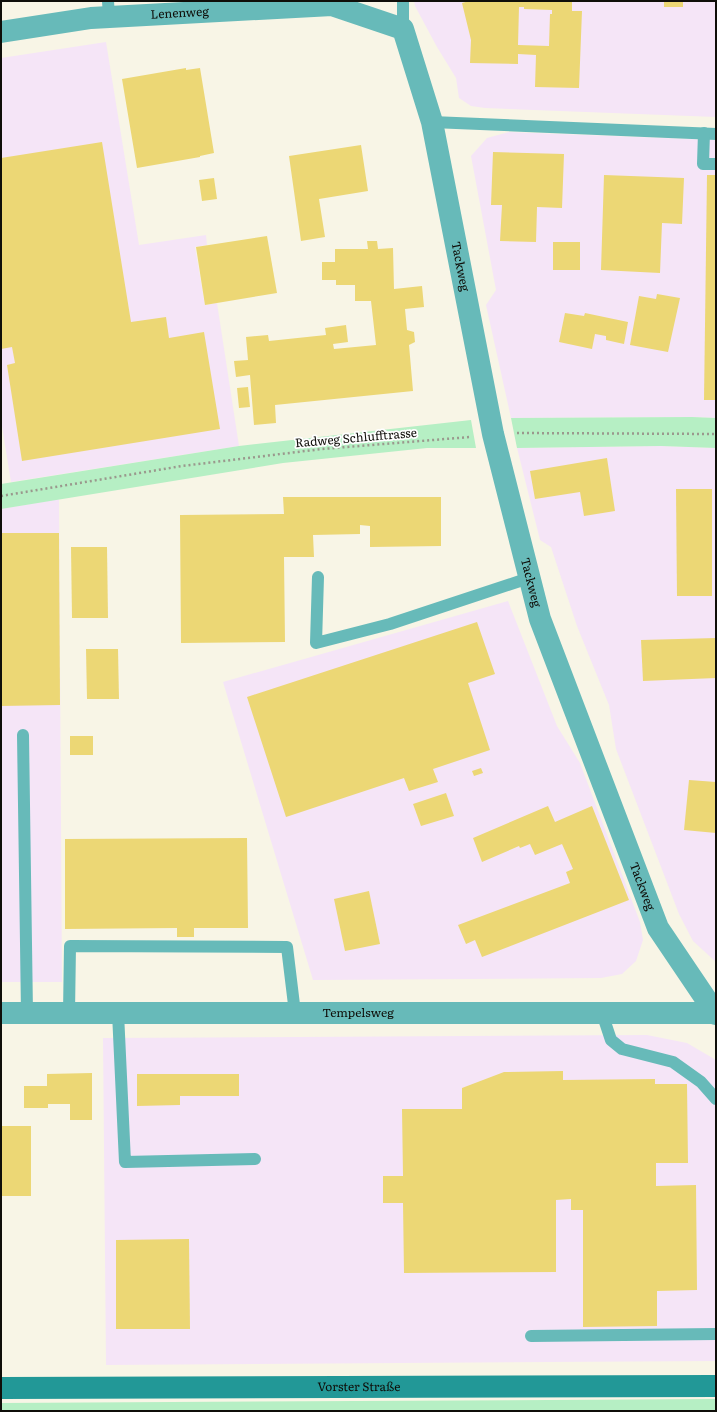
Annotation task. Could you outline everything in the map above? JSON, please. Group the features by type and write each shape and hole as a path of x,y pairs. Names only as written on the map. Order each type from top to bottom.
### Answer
{"street":[{"name":"Lenenweg","path":"1,32 91,18 108,9 291,4 332,6 403,29"},
{"name":"Tackweg","path":"403,29 432,122 493,434 540,619 658,928 716,1013"},
{"name":"Tempelsweg","path":"1,1013 716,1013"},
{"name":"Vorster Straße","path":"1,1388 716,1386"}],"lane":[{"name":"Tackweg","path":"403,1 403,29"},
{"path":"432,122 716,134"},
{"path":"704,133 703,164 716,164"},
{"path":"318,577 316,643 390,624 530,578"},
{"path":"22,735 27,1013"},
{"path":"69,1013 70,946 287,947 295,1013"},
{"path":"118,1013 125,1162 255,1159"},
{"path":"602,1013 611,1040 622,1049 673,1062 700,1082 716,1099"},
{"path":"531,1336 716,1334"}],"path":[{"name":"Radweg Schlufftrasse","path":"1,496 190,465 322,449 493,434 716,434"}],"shaded area":[{"path":"414,1 716,1 716,117 485,108 471,106 459,98 456,78 437,47 415,6"},
{"path":"106,42 139,245 206,235 207,245 195,247 205,305 217,303 239,446 11,482 1,420 1,58"},
{"path":"509,132 716,140 716,418 511,418 486,305 496,290 471,156 487,138"},
{"path":"661,446 716,448 716,962 693,941 679,914 616,749 609,705 577,626 551,547 540,540 517,448"},
{"path":"59,499 62,982 1,982 1,509"},
{"path":"508,601 557,726 580,763 640,922 643,940 636,961 622,974 601,978 313,980 223,682"},
{"path":"647,1035 687,1043 716,1060 716,1361 106,1365 103,1038"}],"green space":[{"path":"511,418 716,418 716,448 661,446 517,448"},
{"path":"471,420 476,448 427,448 283,463 1,509 1,484 239,446"},
{"path":"716,1399 716,1411 1,1411 1,1403"}],"building":[{"path":"469,1 572,1 572,11 582,11 579,88 535,87 536,55 518,54 518,64 470,63 471,40 462,3","holes":["519,7 524,7 524,9 552,10 552,14 550,14 549,46 518,45"]},
{"path":"664,1 683,1 683,7 664,7"},
{"path":"186,68 186,70 200,68 214,153 200,157 137,168 122,79"},
{"path":"102,142 131,322 166,317 169,338 204,332 220,429 22,461 7,365 15,363 12,347 1,349 1,158"},
{"path":"361,145 368,191 319,199 325,237 301,241 289,156"},
{"path":"493,152 564,154 562,208 537,207 536,242 500,241 502,205 491,205"},
{"path":"604,175 684,178 682,224 662,223 660,273 601,270"},
{"path":"707,175 716,175 716,400 704,400"},
{"path":"214,178 217,199 202,201 199,180"},
{"path":"267,236 277,293 205,305 196,247"},
{"path":"367,241 377,241 378,249 393,248 394,289 422,286 424,307 405,309 407,330 414,332 415,342 409,345 413,391 275,405 276,423 254,425 250,375 236,377 234,361 248,360 246,337 268,335 269,341 326,335 325,328 346,325 348,342 333,344 334,349 376,345 371,301 355,301 355,285 336,285 336,280 322,280 322,262 335,262 335,249 368,249"},
{"path":"553,242 580,242 580,270 553,270"},
{"path":"657,294 680,298 668,352 630,345 639,296 656,299"},
{"path":"565,313 584,316 585,313 628,322 624,344 606,340 606,336 595,334 592,349 559,342"},
{"path":"248,387 250,407 239,408 237,388"},
{"path":"607,458 615,511 584,516 580,492 535,499 530,471"},
{"path":"676,489 712,489 712,596 677,596"},
{"path":"283,497 441,497 441,546 370,547 370,526 360,525 360,534 313,535 314,557 284,557 285,642 181,643 180,515 284,514"},
{"path":"1,533 59,533 60,705 1,706"},
{"path":"71,547 107,547 108,618 72,618"},
{"path":"477,622 495,674 468,683 490,750 433,769 438,782 409,791 404,778 286,817 247,697"},
{"path":"716,638 716,678 643,681 641,640"},
{"path":"86,649 118,649 119,699 87,699"},
{"path":"70,736 93,736 93,755 70,755"},
{"path":"481,768 483,773 474,776 472,771"},
{"path":"689,780 716,782 716,833 684,830"},
{"path":"446,793 454,816 421,826 413,804"},
{"path":"548,806 555,822 592,806 629,900 482,957 475,940 466,944 458,925 570,883 566,872 573,869 562,844 535,855 530,844 520,848 519,846 482,862 473,838"},
{"path":"247,838 248,928 194,928 194,937 177,937 177,928 65,929 65,839"},
{"path":"369,891 380,944 345,951 334,899"},
{"path":"563,1071 563,1080 655,1079 655,1084 687,1084 688,1163 656,1163 656,1186 696,1185 697,1290 657,1291 657,1326 583,1327 583,1210 571,1210 571,1199 556,1200 556,1272 404,1273 403,1203 383,1203 383,1176 403,1176 402,1109 462,1109 462,1088 504,1072"},
{"path":"92,1073 92,1120 70,1120 70,1104 48,1104 48,1108 24,1108 24,1086 47,1086 47,1074"},
{"path":"137,1074 239,1074 239,1096 180,1096 180,1105 137,1106"},
{"path":"1,1126 31,1126 31,1196 1,1196"},
{"path":"189,1239 190,1329 116,1329 116,1240"}]}
